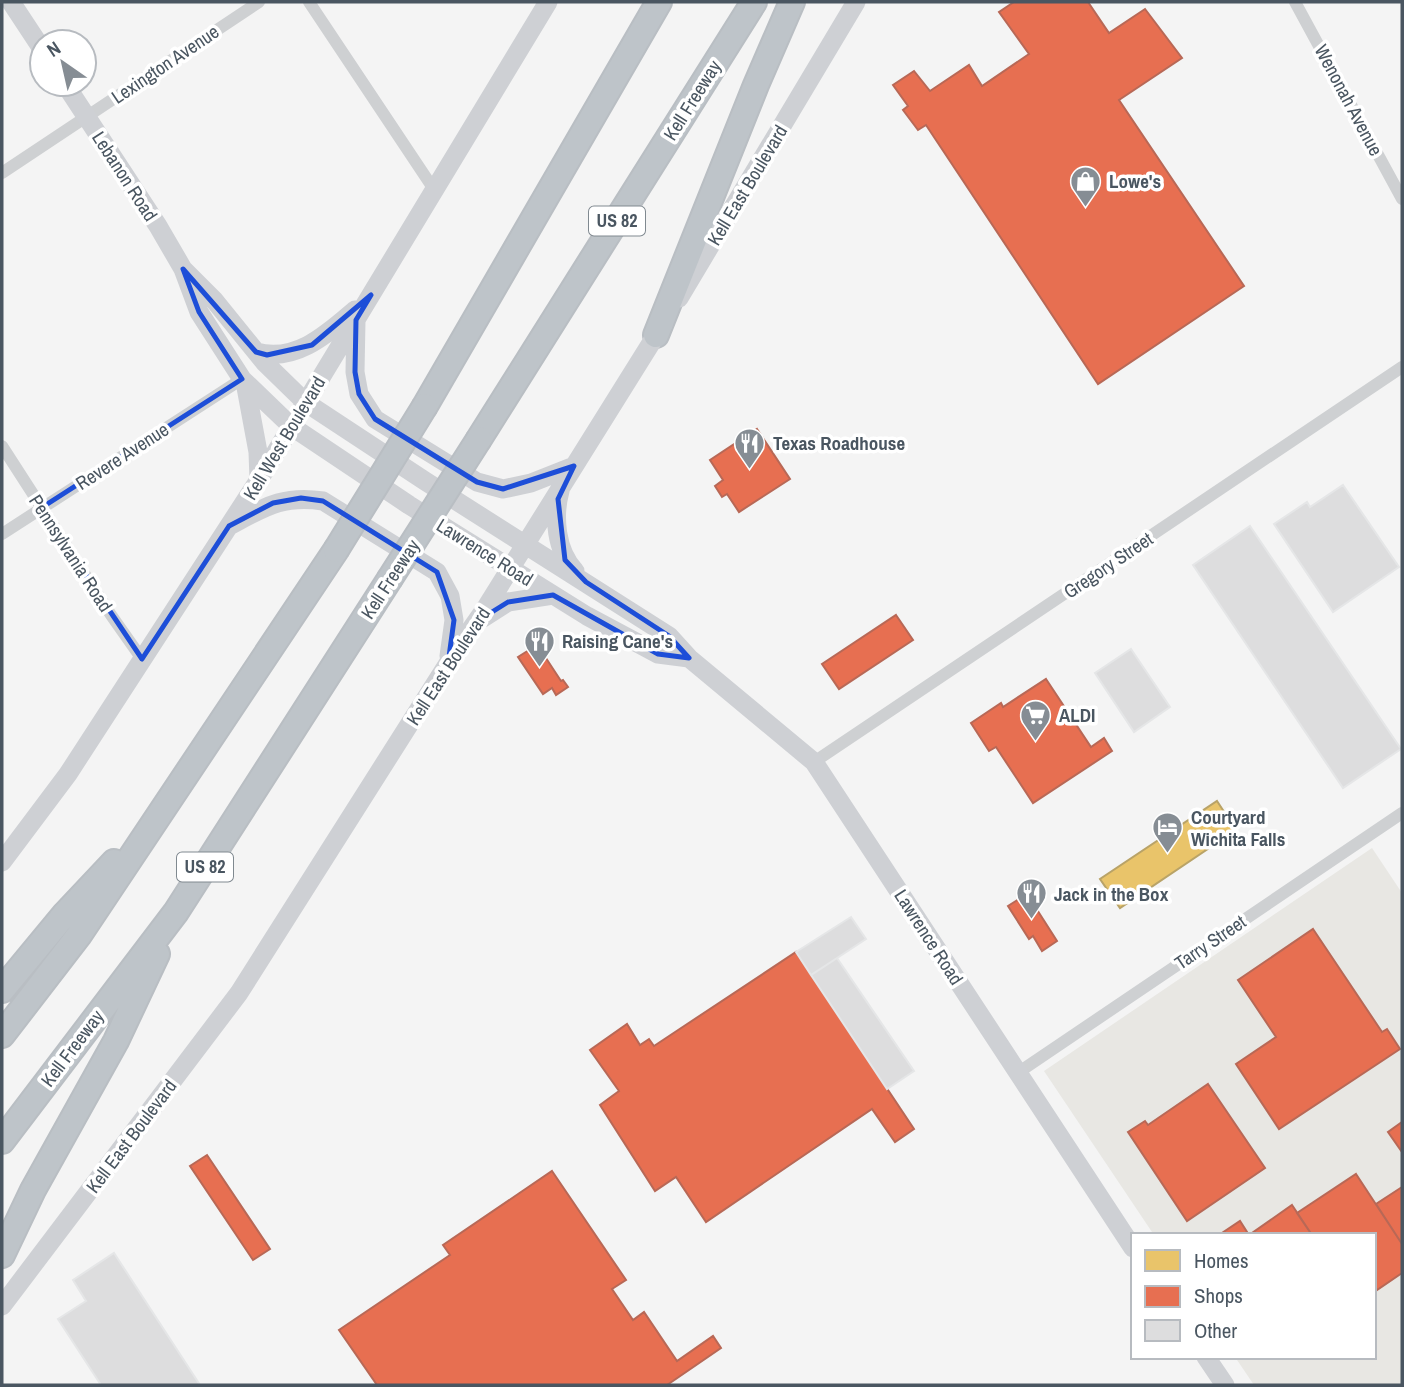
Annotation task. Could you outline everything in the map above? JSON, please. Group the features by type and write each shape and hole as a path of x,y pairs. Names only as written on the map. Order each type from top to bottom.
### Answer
{"highway":[{"path":"2,1035 79,935 336,550 425,406 659,2"},
{"name":"Kell Freeway","path":"2,1141 176,912 479,439 754,2"},
{"path":"656,335 792,2"},
{"path":"2,990 65,914 160,813"},
{"path":"2,1255 33,1189 116,1041 176,912"}],"main road":[{"path":"11,2 28,28"},
{"name":"Kell West Boulevard","path":"2,862 68,774 259,480 548,2"},
{"name":"Kell East Boulevard","path":"2,1306 239,993 526,544 656,335 856,2"},
{"name":"Lebanon Road","path":"74,98 158,226 183,269 199,312 243,381 291,426"},
{"name":"Lebanon Road","path":"183,269 214,300 256,352 305,402"},
{"path":"256,352 282,355 312,345 371,295"},
{"path":"356,320 355,372 359,394 375,419 477,482 503,489 531,483 574,466"},
{"path":"243,381 258,452 259,480"},
{"name":"Lawrence Road","path":"305,402 669,636 689,658 814,762 1131,1245"},
{"name":"Lawrence Road","path":"291,426 409,505 587,616 658,654 689,658"},
{"path":"562,486 558,499 560,542 565,560 586,582"},
{"path":"229,526 274,503 301,498 323,501 437,572 450,596 454,620 448,663"},
{"path":"476,622 508,602 553,595"},
{"path":"1207,1359 1225,1385"}],"street":[{"name":"Lexington Avenue","path":"2,173 258,2"},
{"path":"309,2 435,191"},
{"name":"Wenonah Avenue","path":"1295,2 1402,199"},
{"name":"Gregory Street","path":"814,762 1402,367"},
{"name":"Revere Avenue","path":"2,534 243,381"},
{"name":"Pennsylvania Road","path":"2,446 142,659"},
{"name":"Tarry Street","path":"1019,1072 1402,813"}],"highlighted area":[{"path":"183,269 256,352 267,355 312,345 371,295 356,320 355,372 359,394 375,419 477,482 503,489 574,466 558,499 565,560 586,582 669,636 689,658 658,654 553,595 508,602 476,622 448,664 454,620 437,572 323,501 301,498 273,503 229,526 142,659 41,508 242,379 199,312"}],"shaded area":[{"path":"1372,848 1402,893 1402,1385 1254,1385 1236,1359 1376,1359 1376,1233 1153,1233 1044,1071"}],"building: Homes":[{"name":"Courtyard Wichita Falls","path":"1217,801 1236,830 1120,908 1100,879"}],"building: Shops":[{"name":"Lowe's","path":"1014,2 1088,2 1109,33 1145,9 1182,58 1119,100 1244,286 1098,384 926,125 918,130 903,110 908,106 893,85 914,71 930,91 969,65 982,86 1029,54 999,12"},
{"name":"Texas Roadhouse","path":"757,429 790,479 739,512 727,494 722,497 715,486 723,480 710,460"},
{"path":"896,615 913,640 839,689 822,664"},
{"name":"Raising Cane's","path":"540,649 568,687 556,695 552,688 543,694 518,657 529,650 532,654"},
{"name":"ALDI","path":"1046,679 1091,747 1104,738 1112,751 1033,803 996,747 989,751 971,723 1001,703 1003,707"},
{"name":"Jack in the Box","path":"1027,894 1057,941 1042,951 1033,936 1029,939 1008,906"},
{"path":"1313,929 1382,1032 1387,1029 1400,1049 1279,1129 1236,1064 1276,1037 1238,980"},
{"path":"796,952 914,1129 895,1142 872,1109 706,1222 676,1177 655,1191 600,1105 619,1091 590,1050 627,1024 640,1045 649,1039 654,1046"},
{"path":"1208,1084 1265,1168 1187,1221 1128,1132 1145,1121 1148,1125"},
{"path":"1402,1122 1402,1152 1388,1132"},
{"path":"207,1155 270,1249 253,1260 190,1166"},
{"path":"552,1171 626,1280 612,1289 633,1320 644,1312 677,1361 713,1336 721,1348 667,1385 377,1385 339,1330 450,1255 443,1245"},
{"path":"1356,1174 1402,1244 1402,1273 1376,1291 1376,1233 1311,1233 1297,1213"},
{"path":"1402,1187 1402,1244 1376,1204"},
{"path":"1292,1205 1311,1233 1252,1233"},
{"path":"1240,1221 1248,1233 1222,1233"}],"building: Other":[{"path":"1343,485 1399,567 1333,612 1274,524 1307,502 1310,507"},
{"path":"1250,526 1401,749 1343,788 1193,565"},
{"path":"1131,649 1170,707 1134,732 1095,673"},
{"path":"851,917 866,939 811,975 796,952"},
{"path":"837,958 914,1071 887,1089 811,975"},
{"path":"114,1253 200,1385 101,1385 58,1319 86,1301 73,1280"}],"place":[{"name":"Lowe's","path":"1086,208"},
{"name":"Texas Roadhouse","path":"750,470"},
{"name":"Raising Cane's","path":"539,668"},
{"name":"ALDI","path":"1036,742"},
{"name":"Courtyard Wichita Falls","path":"1168,855"},
{"name":"Jack in the Box","path":"1031,921"}]}
